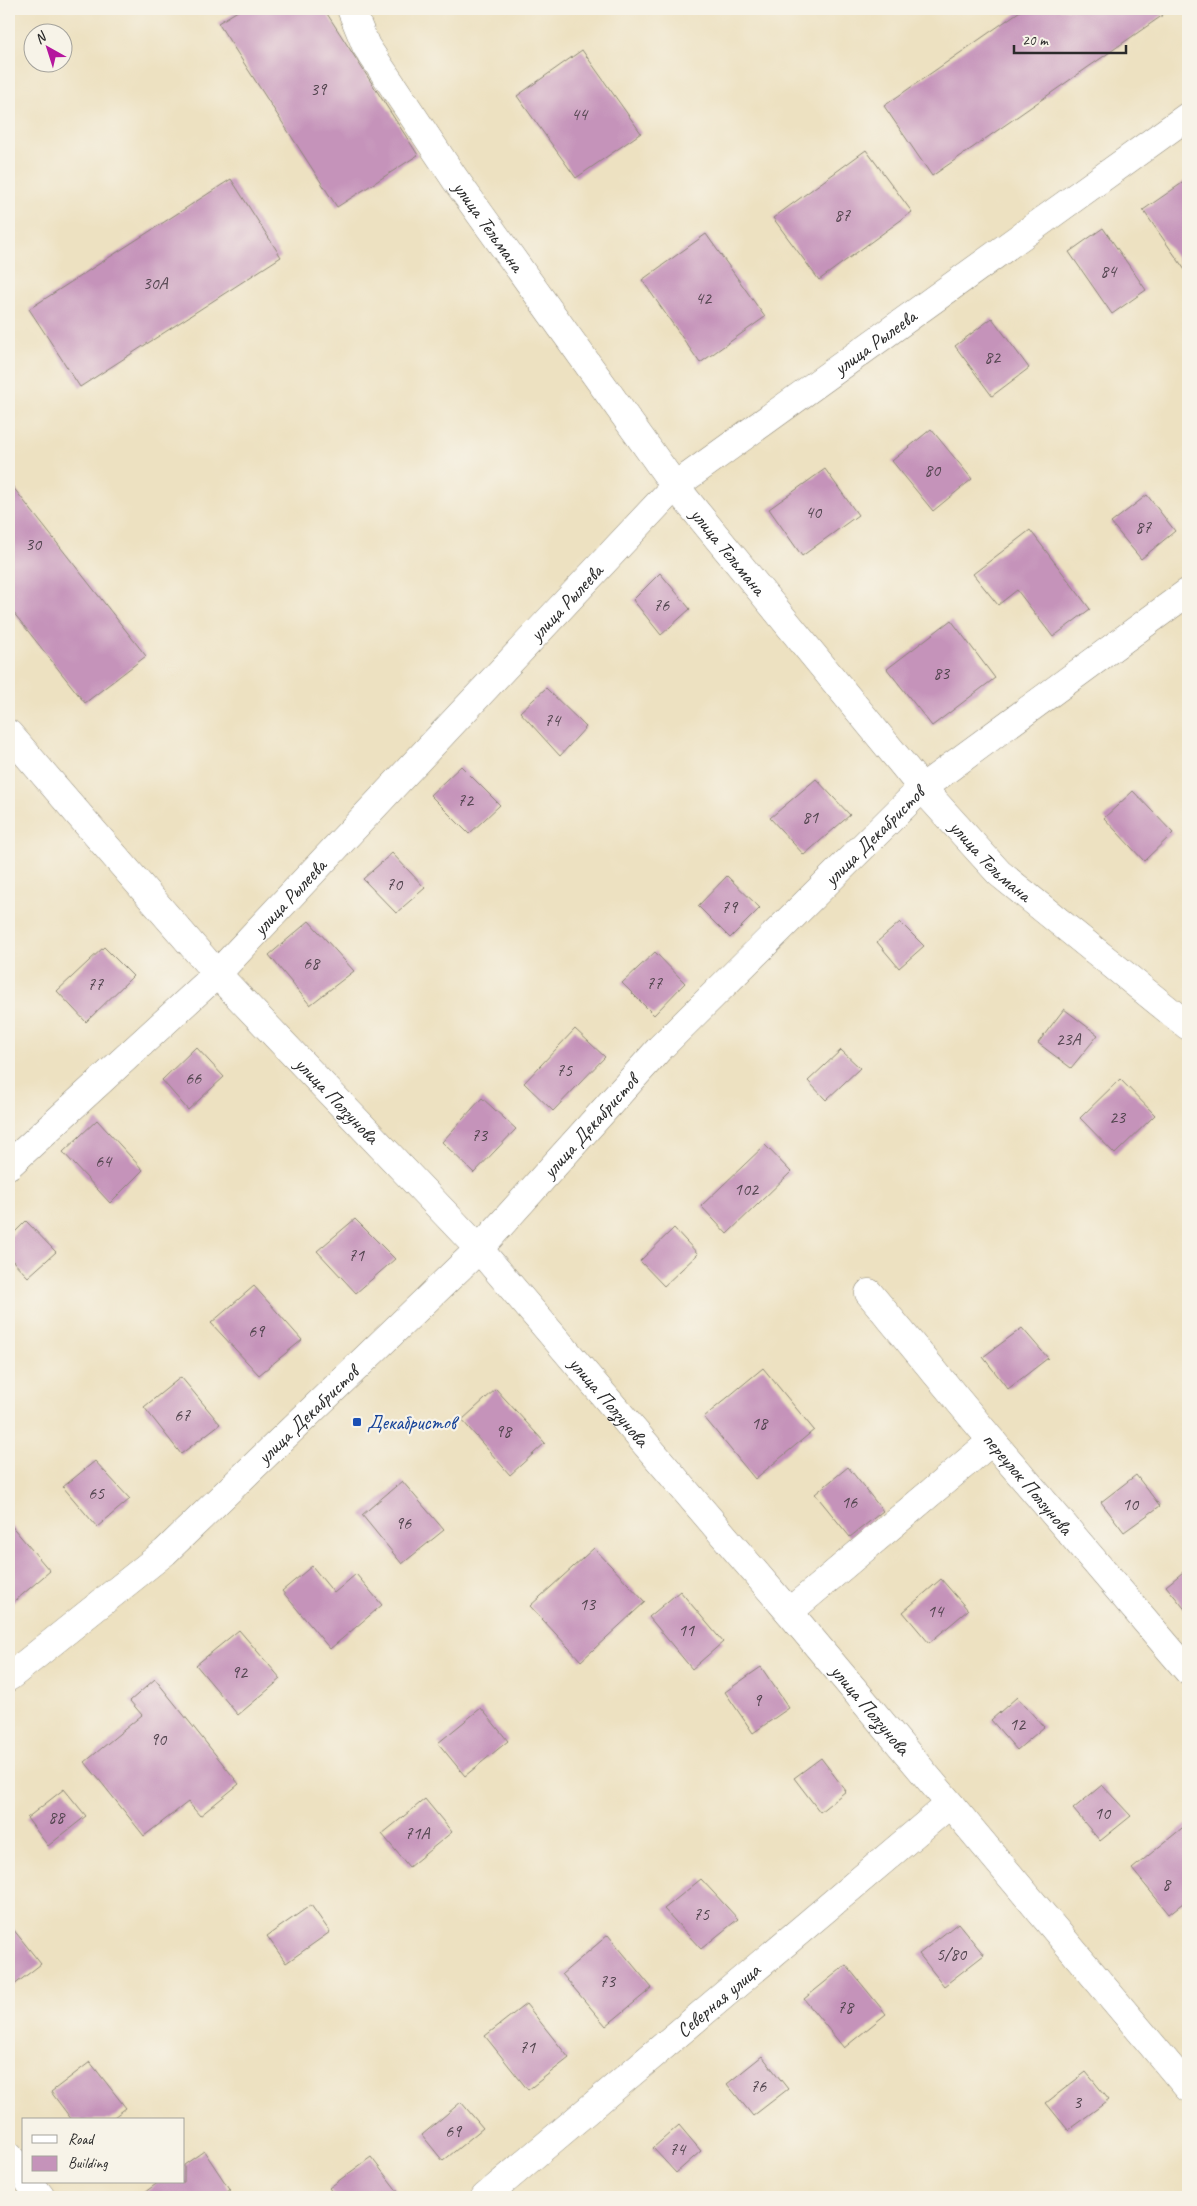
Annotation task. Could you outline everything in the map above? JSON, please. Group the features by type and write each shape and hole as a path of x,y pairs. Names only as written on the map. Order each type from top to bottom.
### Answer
{"street":[{"name":"улица Тельмана","path":"351,9 366,46 455,179 675,486 922,788 999,873 1188,1026"},
{"name":"улица Рылеева","path":"9,1165 217,974 675,486 1188,116"},
{"name":"улица Декабристов","path":"9,1677 165,1552 479,1249 660,1048 922,788 1188,592"},
{"name":"улица Ползунова","path":"9,734 217,974 479,1249 790,1612 1188,2088"},
{"name":"переулок Ползунова","path":"869,1293 1188,1671"},
{"path":"790,1612 992,1441"},
{"name":"Северная улица","path":"486,2197 950,1804"},
{"path":"9,2156 22,2172"},
{"path":"31,2184 41,2197"}],"building":[{"path":"241,9 324,9 418,155 337,207 218,23"},
{"path":"1023,9 1159,9 1163,15 932,176 884,106"},
{"path":"582,50 641,133 576,178 517,96"},
{"path":"866,150 912,212 819,280 773,218"},
{"path":"231,179 281,257 80,387 29,309"},
{"path":"1188,179 1188,268 1185,270 1143,210"},
{"path":"1103,228 1146,290 1112,314 1069,252"},
{"path":"706,234 765,317 700,363 642,280"},
{"path":"992,318 1029,368 992,396 955,346"},
{"path":"931,429 972,479 933,511 892,461"},
{"path":"825,469 858,515 802,556 769,509"},
{"path":"9,482 146,656 85,703 9,607"},
{"path":"1147,495 1175,531 1141,559 1111,523"},
{"path":"1030,530 1090,609 1053,637 1017,590 998,605 973,574"},
{"path":"660,573 690,609 661,635 633,600"},
{"path":"951,620 995,678 932,726 887,669"},
{"path":"546,688 586,727 560,756 520,712"},
{"path":"461,766 500,805 469,834 430,795"},
{"path":"816,779 850,815 804,855 770,818"},
{"path":"1133,791 1173,833 1144,861 1104,818"},
{"path":"392,853 425,888 396,913 363,879"},
{"path":"727,876 760,908 730,938 698,906"},
{"path":"309,921 354,971 310,1005 269,955"},
{"path":"900,922 924,946 899,968 877,942"},
{"path":"104,947 133,976 86,1022 57,991"},
{"path":"655,952 685,983 654,1015 622,983"},
{"path":"1064,1009 1098,1035 1071,1068 1038,1043"},
{"path":"575,1029 605,1057 553,1111 524,1083"},
{"path":"196,1047 224,1077 188,1110 162,1080"},
{"path":"841,1050 860,1068 826,1100 808,1081"},
{"path":"1120,1079 1155,1115 1115,1154 1080,1118"},
{"path":"482,1098 516,1129 474,1173 442,1142"},
{"path":"97,1120 143,1170 110,1203 63,1152"},
{"path":"765,1145 791,1172 727,1234 701,1206"},
{"path":"355,1219 395,1259 356,1293 317,1251"},
{"path":"26,1221 56,1252 28,1277 9,1257 9,1238"},
{"path":"674,1228 698,1254 664,1286 640,1261"},
{"path":"254,1286 302,1340 259,1375 211,1323"},
{"path":"1022,1328 1048,1358 1008,1389 983,1357"},
{"path":"763,1368 814,1430 755,1479 704,1417"},
{"path":"181,1377 220,1424 181,1454 144,1407"},
{"path":"496,1389 545,1443 510,1475 462,1420"},
{"path":"95,1461 130,1499 97,1527 63,1487"},
{"path":"848,1467 883,1511 850,1537 815,1494"},
{"path":"1136,1475 1160,1506 1124,1532 1101,1502"},
{"path":"402,1481 444,1530 402,1564 362,1515"},
{"path":"9,1523 50,1571 9,1606"},
{"path":"594,1548 645,1602 581,1661 530,1606"},
{"path":"312,1566 334,1593 356,1574 382,1605 330,1649 282,1591"},
{"path":"1188,1568 1188,1613 1166,1586"},
{"path":"941,1579 968,1610 929,1643 903,1612"},
{"path":"680,1591 723,1642 692,1669 649,1617"},
{"path":"239,1630 281,1679 238,1715 196,1665"},
{"path":"761,1667 789,1708 753,1733 725,1692"},
{"path":"155,1679 239,1784 200,1816 188,1802 144,1836 85,1762 142,1715 130,1701"},
{"path":"1017,1697 1044,1727 1017,1750 991,1720"},
{"path":"481,1708 508,1741 465,1776 438,1743"},
{"path":"821,1758 846,1791 820,1812 794,1778"},
{"path":"1102,1785 1131,1816 1100,1841 1073,1809"},
{"path":"64,1789 86,1816 48,1846 27,1818"},
{"path":"425,1799 452,1832 409,1867 382,1834"},
{"path":"1187,1824 1188,1899 1169,1914 1132,1869"},
{"path":"701,1879 738,1919 701,1949 664,1909"},
{"path":"311,1905 330,1932 286,1963 267,1936"},
{"path":"958,1923 984,1955 944,1986 919,1954"},
{"path":"9,1924 41,1964 9,1989"},
{"path":"608,1935 652,1988 606,2026 562,1974"},
{"path":"846,1965 886,2014 844,2048 804,1999"},
{"path":"526,2004 569,2058 528,2090 485,2036"},
{"path":"762,2056 788,2089 753,2116 727,2084"},
{"path":"90,2062 126,2108 113,2118 70,2118 51,2092"},
{"path":"1086,2072 1109,2100 1068,2130 1046,2103"},
{"path":"461,2102 483,2128 443,2161 422,2135"},
{"path":"679,2125 701,2151 676,2173 653,2148"},
{"path":"204,2151 230,2190 220,2197 138,2197 156,2184 185,2184 185,2164"},
{"path":"371,2157 402,2197 336,2197 329,2188"}],"place":[{"name":"Декабристов","path":"357,1422"}]}
